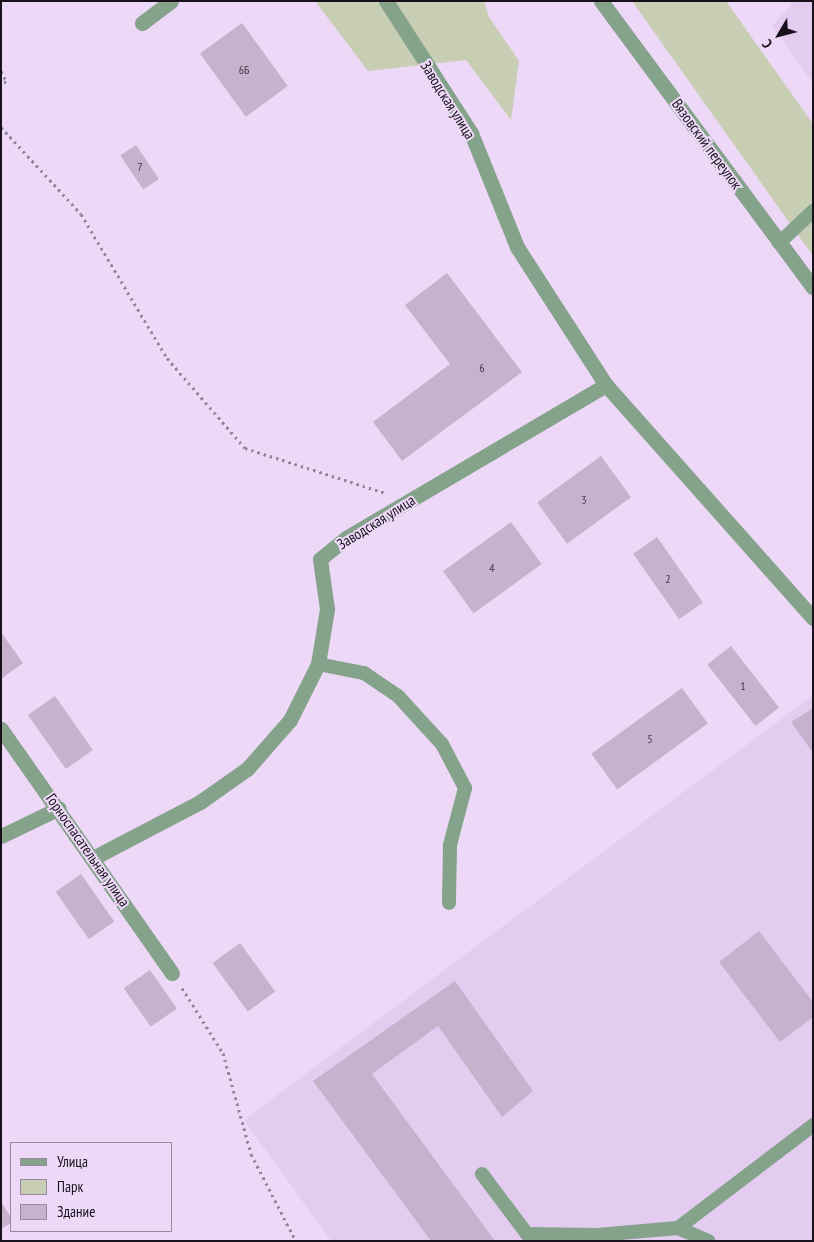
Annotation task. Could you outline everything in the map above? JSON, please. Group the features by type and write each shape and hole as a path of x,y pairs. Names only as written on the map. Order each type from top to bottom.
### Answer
{"street":[{"path":"142,23 171,1"},
{"name":"Заводская улица","path":"386,1 471,133 517,247 606,385 813,618"},
{"name":"Вязовский переулок","path":"601,1 813,287"},
{"name":"Заводская улица","path":"93,858 200,802 247,769 290,720 318,664 326,609 320,560 346,538 606,385"},
{"name":"Горноспасательная улица","path":"1,729 59,808 172,973"},
{"path":"1,836 59,808"}],"lane":[{"path":"779,243 813,211"},
{"path":"318,664 364,673 398,696 442,744 465,788 450,845 448,904"},
{"path":"678,1228 813,1125"},
{"path":"482,1174 527,1234 597,1235 678,1228 708,1241"}],"path":[{"path":"1,71 6,81 1,85"},
{"path":"1,127 81,214 167,358 245,448 410,501"},
{"path":"172,973 223,1053 251,1154 296,1241"}],"shaded area":[{"path":"795,1 813,1 813,83 772,26"},
{"path":"813,695 813,1241 331,1241 244,1120"}],"green space":[{"path":"315,1 484,1 489,17 519,61 511,120 466,60 368,71"},
{"path":"632,1 726,1 813,124 813,256"}],"building":[{"path":"242,23 288,86 246,117 200,54"},
{"path":"136,145 159,179 143,190 120,156"},
{"path":"447,273 522,372 402,461 373,422 450,364 405,305"},
{"path":"601,456 631,497 567,544 537,502"},
{"path":"511,522 542,564 474,613 443,571"},
{"path":"657,537 703,603 679,619 633,554"},
{"path":"1,632 23,663 1,679"},
{"path":"731,646 779,707 755,726 707,664"},
{"path":"682,688 708,724 617,789 591,754"},
{"path":"55,696 93,750 66,769 28,715"},
{"path":"813,708 813,753 791,722"},
{"path":"81,874 114,922 89,939 56,892"},
{"path":"759,931 813,1002 813,1017 780,1042 719,962"},
{"path":"240,943 275,992 248,1012 212,963"},
{"path":"150,970 177,1009 151,1027 124,988"},
{"path":"455,981 533,1091 502,1117 438,1026 372,1074 495,1241 431,1241 313,1081"},
{"path":"1,1201 10,1216 10,1224 1,1229"}]}
